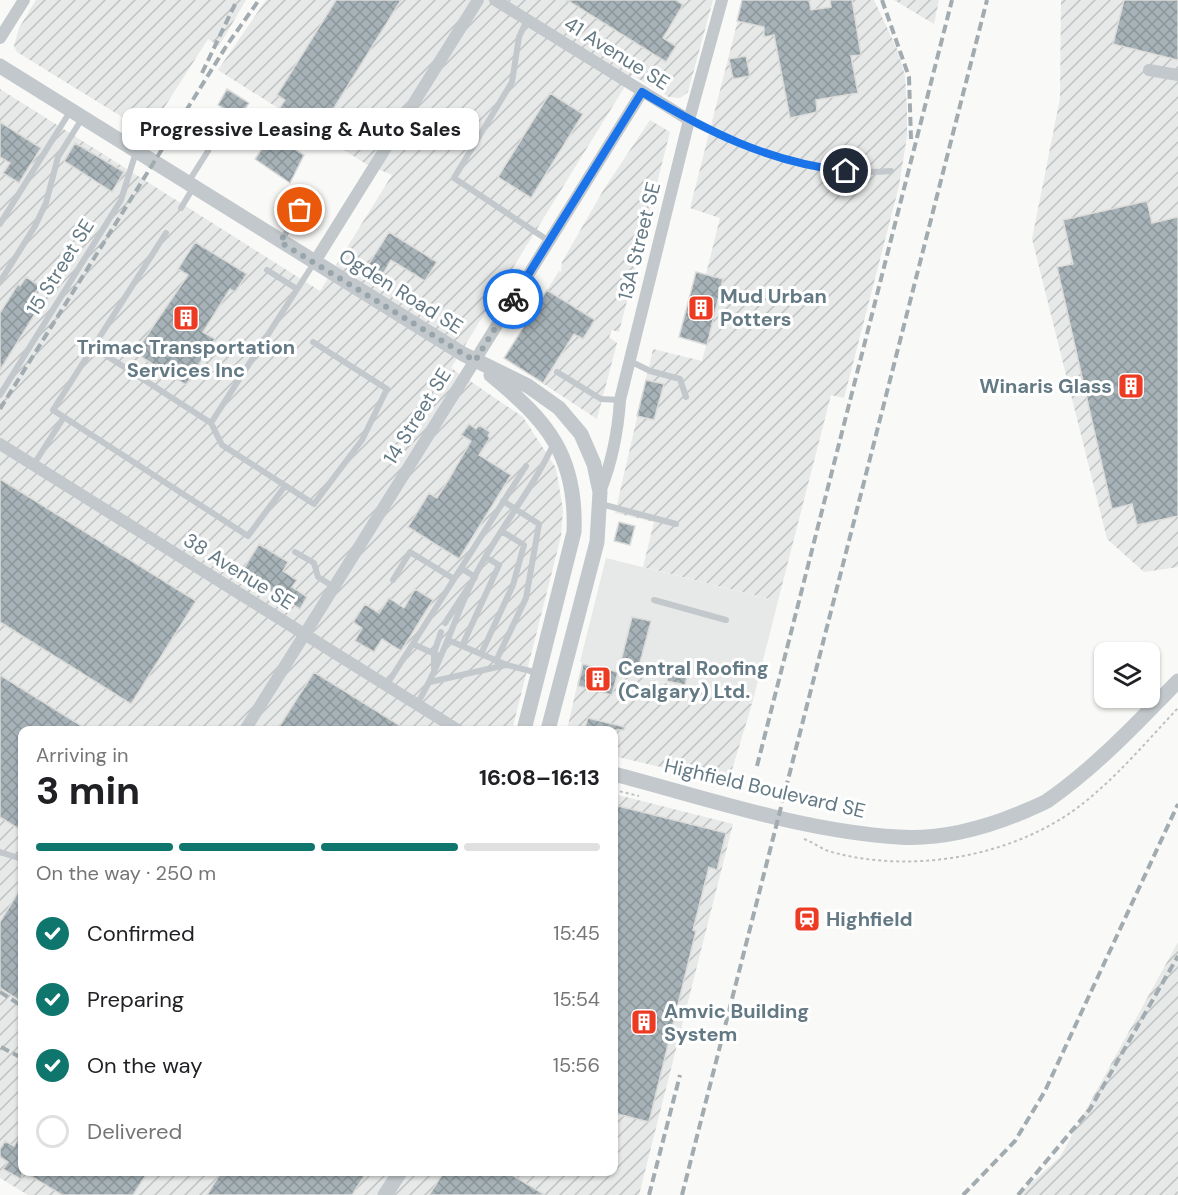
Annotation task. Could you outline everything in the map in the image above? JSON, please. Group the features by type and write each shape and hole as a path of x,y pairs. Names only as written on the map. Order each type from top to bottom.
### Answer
{"street":[{"path":"0,38 24,0"},
{"path":"314,263 478,0"},
{"name":"41 Avenue SE","path":"495,0 689,120"},
{"name":"13A Street SE","path":"601,498 618,428 620,400 689,120 722,0"},
{"name":"Ogden Road SE","path":"0,66 475,361 528,386 559,408 581,434 594,464 601,498 597,542 549,726"},
{"path":"1149,70 1178,75"},
{"name":"14 Street SE","path":"248,726 642,92"},
{"name":"Ogden Road SE","path":"475,361 544,423 564,458 572,489 574,532 525,726"},
{"name":"38 Avenue SE","path":"0,444 452,726"},
{"name":"Highfield Boulevard SE","path":"618,775 799,822 900,837 945,834 990,826 1045,802 1089,768 1178,681"},
{"path":"385,1195 397,1176"}],"lane":[{"path":"527,20 519,37 512,82 454,178 549,241"},
{"path":"0,224 77,114"},
{"path":"0,282 35,226 46,203 58,157 77,114"},
{"path":"689,120 752,150 808,167 865,174 891,171"},
{"name":"15 Street SE","path":"0,394 121,201 136,151"},
{"path":"181,208 208,151"},
{"path":"280,242 300,210"},
{"path":"166,233 53,410 248,536 285,486"},
{"path":"211,423 314,263"},
{"path":"267,270 297,289"},
{"path":"93,347 211,423 222,445 314,504 362,440 387,389 313,342"},
{"path":"630,361 650,371 680,379 686,397"},
{"path":"556,372 602,399 620,400"},
{"path":"34,465 64,417"},
{"path":"445,623 541,471 555,441"},
{"path":"386,686 526,466"},
{"path":"601,498 676,524"},
{"path":"496,661 526,598 539,524 503,501"},
{"path":"481,654 513,585 524,545 503,532"},
{"path":"295,552 314,563 318,577 334,587"},
{"path":"393,580 410,552 454,579"},
{"path":"462,646 500,565 487,558"},
{"path":"461,568 475,577"},
{"path":"438,655 448,640 475,577"},
{"path":"654,600 726,620"},
{"path":"416,704 434,672 441,632"},
{"path":"448,640 496,661 538,673"},
{"path":"413,644 438,655"},
{"path":"430,682 507,665"},
{"path":"0,852 18,858"}],"path":[{"path":"797,836 827,851 899,861 960,855 990,849 1054,822 1081,805 1178,708"},
{"path":"618,791 648,798"}],"shaded area":[{"path":"36,0 246,0 219,46 208,39 148,133 17,52 14,46 19,28"},
{"path":"266,0 713,0 688,92 680,98 669,97 632,75 451,368 523,417 556,468 563,510 561,536 513,726 18,726 18,1176 618,1176 618,795 733,824 639,1195 28,1195 0,1178 0,89 320,291 392,175 366,164 218,70"},
{"path":"743,0 874,0 897,49 905,76 907,108 907,136 899,186 844,398 831,395 778,601 643,567 654,522 615,513 653,349 702,361 723,279 706,274 720,218 690,208"},
{"path":"894,0 939,0 934,24"},
{"path":"1061,0 1178,0 1178,567 1144,572 1107,539 1032,239 1060,98"},
{"path":"650,120 670,132 619,332 612,330 609,337 617,343 597,419 504,358 559,271 561,272 562,262 604,189"},
{"path":"606,558 778,601 752,704 580,662"},
{"path":"582,663 752,704 728,783 618,757 618,726 568,726"},
{"path":"1178,942 1178,1195 1018,1195 1060,1157"}],"building":[{"path":"336,0 401,0 324,124 306,113 294,131 273,118 285,100 277,95"},
{"path":"567,0 676,0 683,5 663,38 676,46 666,62"},
{"path":"742,0 809,0 811,10 831,7 830,0 852,0 861,55 851,56 858,93 816,100 817,112 790,118 774,35 764,37 764,27 737,21"},
{"path":"1124,0 1178,0 1178,60 1113,44"},
{"path":"746,56 750,76 733,79 729,59"},
{"path":"227,89 249,103 239,118 218,105"},
{"path":"550,93 583,114 531,198 498,177"},
{"path":"0,122 41,148 19,183 3,173 10,163 0,157"},
{"path":"280,140 304,155 290,183 255,159 266,143 275,148"},
{"path":"75,143 124,172 112,192 64,161"},
{"name":"Winaris Glass","path":"1147,201 1152,223 1178,217 1178,516 1137,525 1132,504 1112,509 1057,267 1073,264 1063,220"},
{"path":"389,232 437,262 425,281 391,260 383,274 368,265"},
{"name":"Trimac Transportation Services Inc","path":"195,242 247,274 235,292 230,289 203,332 215,339 186,385 135,353 188,275 178,269"},
{"name":"Mud Urban Potters","path":"696,272 723,279 707,345 679,337"},
{"path":"26,277 40,286 34,295 43,301 0,370 0,313 18,284 20,286"},
{"path":"547,290 595,320 583,339 574,334 543,383 504,358"},
{"path":"646,380 664,384 654,420 637,416"},
{"path":"469,424 476,429 479,425 490,432 488,436 490,438 479,455 511,475 459,559 408,527 429,493 437,498 449,479 471,441 461,435"},
{"path":"0,479 196,601 131,704 0,622"},
{"path":"619,522 635,526 630,545 614,541"},
{"path":"259,544 288,562 283,571 297,580 292,587 307,597 300,609 241,573"},
{"path":"415,589 433,600 401,651 382,639 374,652 355,641 362,628 353,622 365,604 379,613 389,598 404,608"},
{"path":"632,617 651,621 637,674 619,669"},
{"path":"671,663 689,668 685,685 667,681"},
{"name":"Central Roofing (Calgary) Ltd.","path":"583,664 618,672 612,695 578,686"},
{"path":"314,672 401,726 280,726"},
{"path":"0,675 82,726 18,726 18,828 0,817"},
{"path":"588,718 625,727 624,730 618,730 618,726 585,726"},
{"name":"Amvic Building System","path":"618,806 726,833 717,870 709,867 693,930 696,931 649,1122 618,1114"},
{"path":"18,893 18,999 0,988 0,922"},
{"path":"18,1139 18,1176 22,1176 22,1180 3,1169 8,1162 0,1157 0,1149 5,1141 14,1146"},
{"path":"31,1176 145,1176 133,1195 62,1195"},
{"path":"219,1176 364,1176 352,1195 207,1195"},
{"path":"441,1176 514,1176 545,1195 429,1195"}],"railway":[{"path":"202,73 237,0"},
{"path":"0,409 227,45 259,0"},
{"path":"882,0 909,77 911,139"},
{"path":"757,766 952,0"},
{"path":"682,1195 987,0"},
{"path":"963,1195 1015,1141 1045,1091 1178,804"},
{"path":"1018,1195 1090,1109 1178,956"},
{"path":"0,992 18,1003"},
{"path":"1,1047 18,1056"},
{"path":"649,1195 680,1075"}],"way so far":[{"path":"300,210 280,242 475,361 513,299"}],"place":[{"name":"Progressive Leasing & Auto Sales","path":"300,210"},
{"name":"Mud Urban Potters","path":"701,308"},
{"name":"Trimac Transportation Services Inc","path":"186,318"},
{"name":"Winaris Glass","path":"1131,386"},
{"name":"Central Roofing (Calgary) Ltd.","path":"598,679"},
{"name":"Highfield","path":"807,919"},
{"name":"Amvic Building System","path":"644,1022"}],"route":[{"path":"513,299 642,92 689,120 752,150 808,167 846,171"}]}
